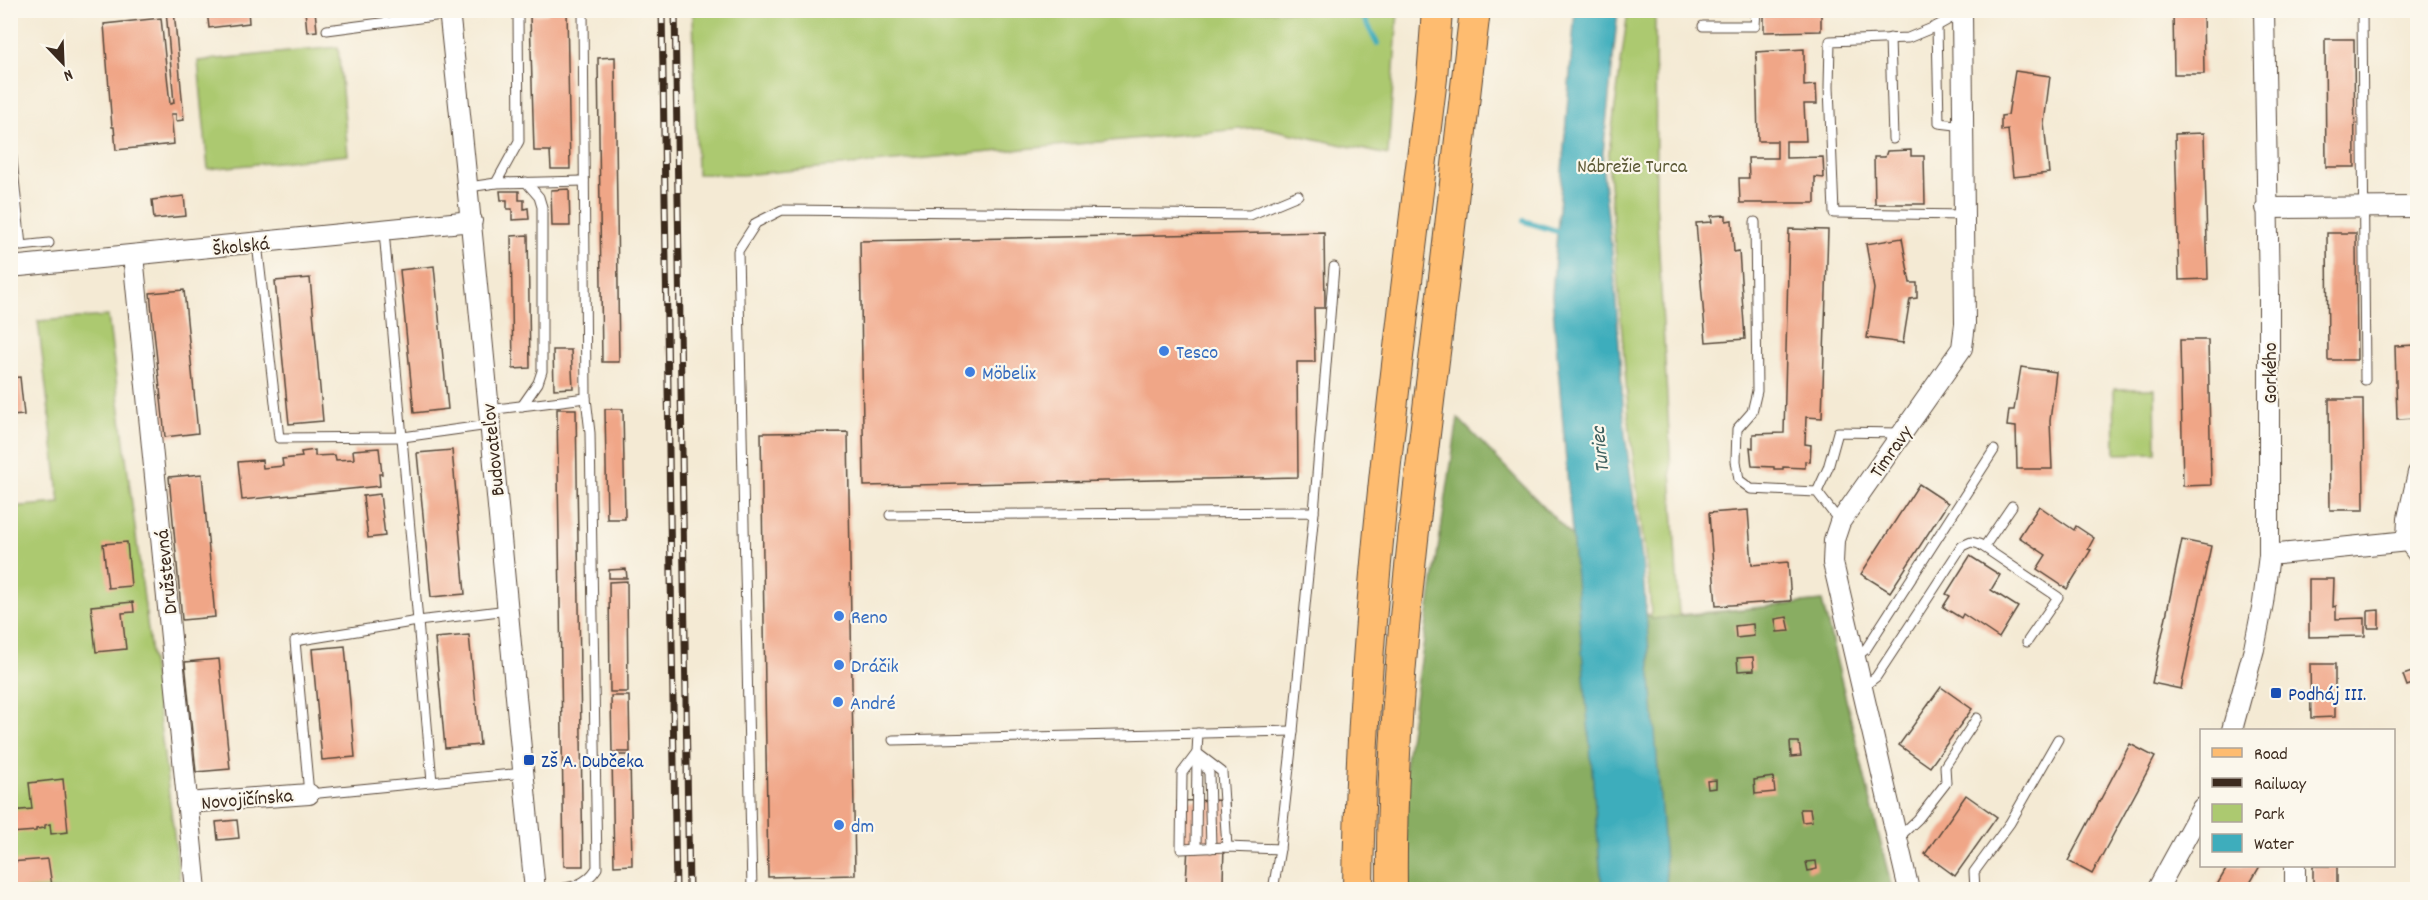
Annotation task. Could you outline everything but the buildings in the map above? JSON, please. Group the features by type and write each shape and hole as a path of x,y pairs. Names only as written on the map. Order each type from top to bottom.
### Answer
{"main road":[{"path":"1358,890 1364,712 1380,514 1431,89 1437,10"},
{"path":"1392,890 1391,828 1414,522 1457,178 1475,10"}],"street":[{"name":"Gorkého","path":"2232,729 2254,649 2269,555 2269,316 2264,10"},
{"name":"Timravy","path":"1909,890 1833,563 1834,540 1840,522 1962,348 1965,324 1962,11"},
{"name":"Budovateľov","path":"449,12 472,220 488,418 536,890"},
{"path":"2266,207 2418,207"},
{"name":"Školská","path":"10,267 384,231 472,220"},
{"name":"Družstevná","path":"133,255 195,890"},
{"path":"2269,555 2414,544 2408,518 2418,473"},
{"name":"Novojičínska","path":"186,803 309,794"},
{"path":"2157,890 2200,812"},
{"path":"2295,867 2295,890"}],"lane":[{"path":"548,890 580,885 591,878 597,868 590,444 586,398 583,10"},
{"path":"1702,26 1755,26 1756,10"},
{"path":"2362,10 2365,380"},
{"path":"1962,11 1937,26 1908,38 1830,41 1829,87 1834,213 1964,215"},
{"path":"327,30 449,12"},
{"path":"496,183 519,141 518,14"},
{"path":"1937,26 1939,123 1964,126"},
{"path":"1890,39 1893,139"},
{"path":"10,140 21,246 49,243"},
{"path":"468,187 496,183 584,181"},
{"path":"522,406 538,383 542,371 542,207 539,197 526,182"},
{"path":"752,890 738,251 756,223 782,210 1250,215 1298,195"},
{"path":"1755,222 1756,391 1752,412 1737,429 1736,462 1739,480 1751,489 1816,492 1840,522"},
{"path":"384,231 432,782"},
{"path":"257,243 279,438 403,437 488,418 522,406 586,398"},
{"path":"1273,890 1280,849 1293,731 1334,267"},
{"path":"1816,492 1828,468 1838,432 1903,433"},
{"path":"1854,658 1866,649 1994,450"},
{"path":"1984,547 2012,506"},
{"path":"890,515 1314,512"},
{"path":"1861,689 1876,677 1962,546 1971,543 1984,547 2058,597 2027,642"},
{"path":"508,610 418,621 295,641 309,794 523,773"},
{"path":"1897,839 1918,819 1946,783 1945,766 1977,718"},
{"path":"893,740 1293,731"},
{"path":"1196,849 1198,733"},
{"path":"1975,890 1974,872 2010,823 2058,739"},
{"path":"1197,753 1182,773 1181,849 1227,847 1280,849"},
{"path":"1197,753 1222,772 1227,847"},
{"path":"1197,753 1209,772 1211,848"}],"green space":[{"path":"693,11 1398,11 1388,155 1262,127 742,175 697,174"},
{"name":"Nábrežie Turca","path":"1628,11 1655,11 1656,199 1679,615 1822,601 1892,889 1656,680 1649,587 1630,432 1608,159"},
{"path":"338,47 348,155 208,169 198,61"},
{"path":"108,316 181,889 11,890 11,507 60,503 38,321"},
{"path":"2114,389 2155,389 2156,453 2115,454"},
{"path":"1458,418 1652,619 1822,601 1892,889 1386,890"}],"water":[{"name":"Turiec","path":"1575,11 1618,11 1602,163 1614,271 1625,434 1642,559 1667,889 1602,889 1552,295"}],"waterway":[{"path":"1360,10 1377,43"},
{"path":"1524,221 1563,233"}],"railway":[{"path":"662,10 676,890"},
{"path":"675,10 689,890"}],"place":[{"name":"Tesco","path":"1164,351"},
{"name":"Möbelix","path":"970,372"},
{"name":"Reno","path":"839,616"},
{"name":"Dráčik","path":"839,665"},
{"name":"Podháj III.","path":"2276,693"},
{"name":"André","path":"838,702"},
{"name":"ZŠ A. Dubčeka","path":"529,760"},
{"name":"dm","path":"839,825"}]}
